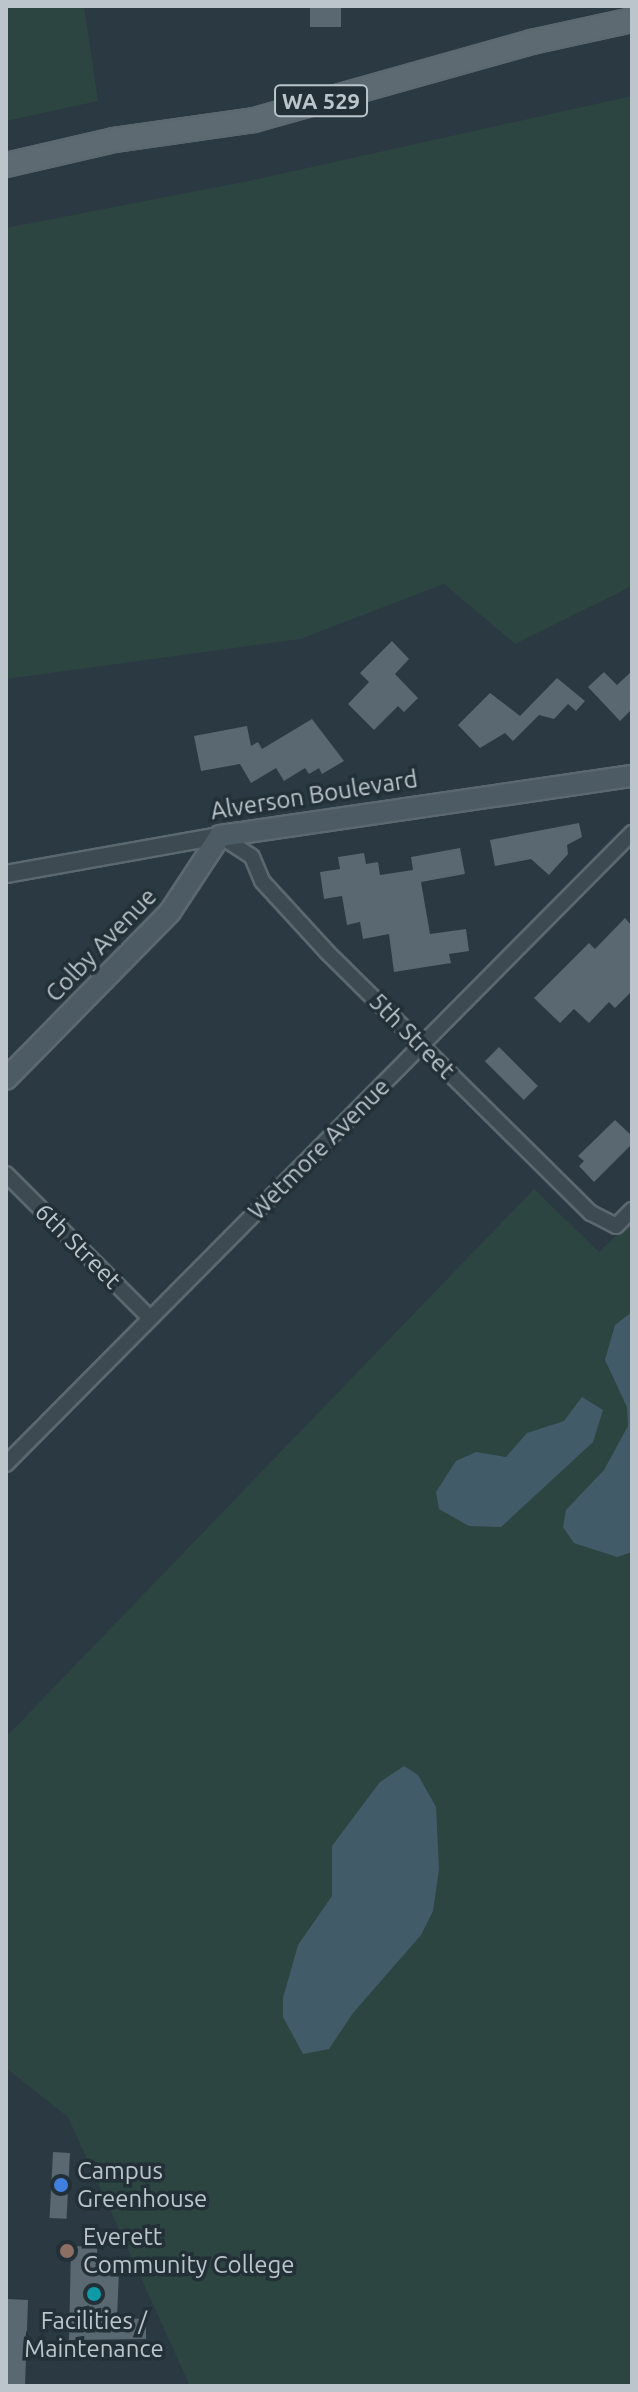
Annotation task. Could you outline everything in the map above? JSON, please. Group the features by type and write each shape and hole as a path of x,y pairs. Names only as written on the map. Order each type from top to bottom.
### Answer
{"main road":[{"name":"WA 529","path":"6,165 114,140 254,120 532,42 632,20"},
{"name":"Alverson Boulevard","path":"220,836 632,776"},
{"name":"Colby Avenue","path":"6,1079 170,912 220,836"}],"street":[{"name":"Wetmore Avenue","path":"6,1464 632,833"},
{"name":"Alverson Boulevard","path":"6,874 220,836"},
{"name":"5th Street","path":"220,836 252,857 262,881 422,1046 591,1213 616,1226 632,1210"},
{"name":"6th Street","path":"6,1174 150,1318"}],"green space":[{"path":"6,6 84,6 98,101 6,121"},
{"path":"632,96 632,586 515,644 444,584 300,639 6,679 6,228 258,179"},
{"path":"534,1189 599,1252 632,1220 632,2386 190,2386 68,2117 6,2068 6,1737"}],"water":[{"path":"632,1312 632,1552 617,1557 574,1543 563,1527 566,1510 604,1470 628,1426 627,1407 605,1360 615,1325"},
{"path":"582,1397 603,1410 593,1442 501,1527 469,1526 439,1509 436,1492 456,1461 476,1452 506,1457 527,1433 564,1421"},
{"path":"404,1766 418,1775 436,1807 439,1869 433,1911 421,1935 353,2013 329,2049 303,2054 283,2017 283,1998 298,1945 332,1896 332,1846 380,1782"}],"building":[{"path":"310,6 341,6 341,27 310,27"},
{"path":"392,641 409,659 395,674 418,698 404,712 398,706 374,730 348,704 369,682 360,673"},
{"path":"632,671 632,709 620,721 588,687 604,672 617,685"},
{"path":"557,678 585,701 576,711 568,704 554,719 539,715 513,741 505,733 480,748 458,725 490,693 520,716"},
{"path":"312,719 344,761 322,774 319,768 309,774 305,768 284,781 276,768 251,783 240,764 201,771 194,736 247,726 251,746 258,742 262,749"},
{"path":"579,823 582,837 567,845 568,854 549,875 531,859 495,866 490,840"},
{"path":"460,848 465,874 421,882 430,934 466,929 469,951 449,954 451,963 394,972 389,934 363,939 360,922 347,925 342,896 324,899 320,872 340,869 338,857 364,853 366,864 378,862 380,875 413,870 411,857"},
{"path":"625,918 632,926 632,991 615,1008 609,1002 589,1023 574,1009 560,1023 534,998 589,943 595,949"},
{"path":"499,1047 538,1086 524,1100 485,1061"},
{"path":"615,1120 632,1136 632,1144 594,1182 579,1166 584,1161 578,1156"},
{"name":"Campus Greenhouse","path":"53,2152 70,2153 67,2219 50,2218"},
{"name":"Facilities / Maintenance","path":"71,2246 97,2247 97,2270 119,2271 117,2318 146,2319 146,2339 69,2340"},
{"path":"6,2299 28,2300 25,2386 6,2386"}],"place":[{"name":"Campus Greenhouse","path":"61,2185"},
{"name":"Everett Community College","path":"67,2251"},
{"name":"Facilities / Maintenance","path":"94,2294"}]}
